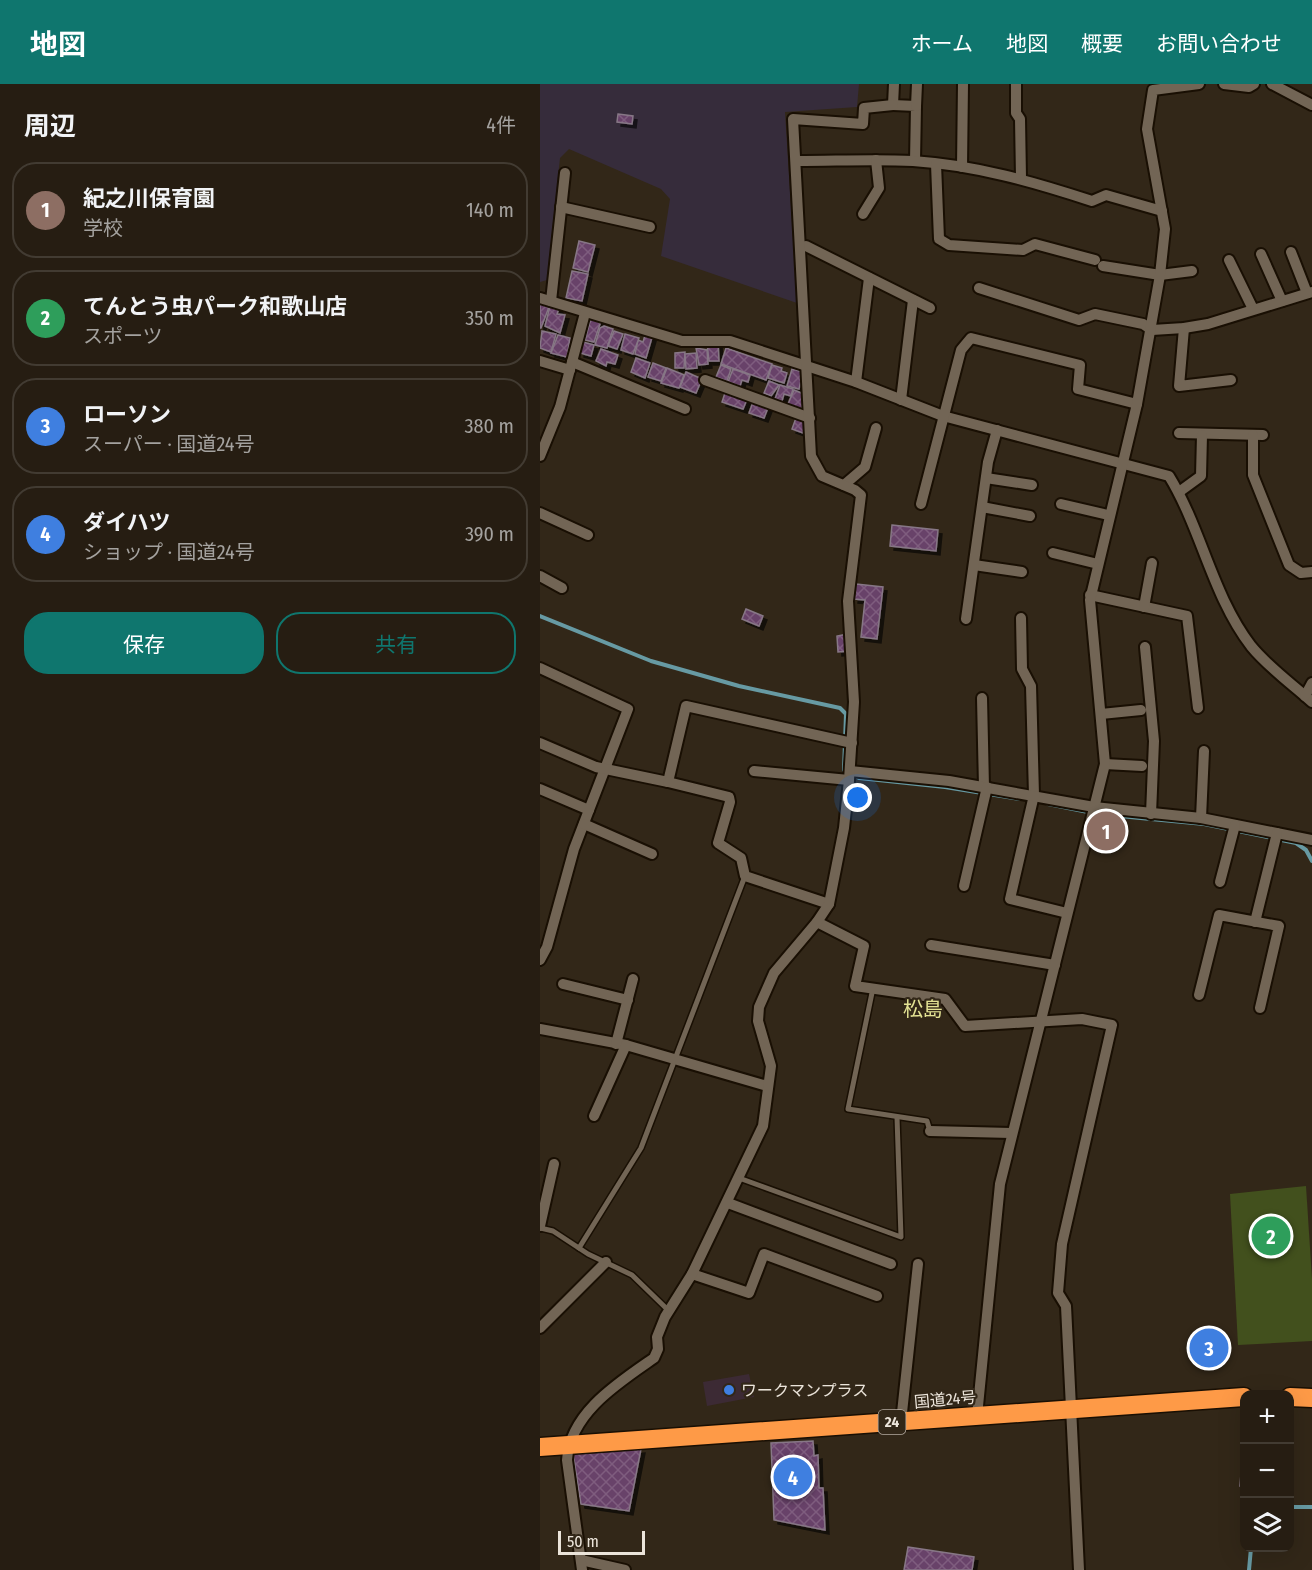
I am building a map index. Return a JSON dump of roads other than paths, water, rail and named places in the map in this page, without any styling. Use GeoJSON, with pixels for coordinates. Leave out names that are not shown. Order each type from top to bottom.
{"type":"FeatureCollection","features":[{"type":"Feature","properties":{"kind":"highway","name":"国道24号"},"geometry":{"type":"LineString","coordinates":[[540,1447],[1240,1397]]}},
{"type":"Feature","properties":{"kind":"highway"},"geometry":{"type":"LineString","coordinates":[[1294,1397],[1312,1398]]}},
{"type":"Feature","properties":{"kind":"street"},"geometry":{"type":"LineString","coordinates":[[893,105],[894,84]]}},
{"type":"Feature","properties":{"kind":"street"},"geometry":{"type":"LineString","coordinates":[[915,161],[917,84]]}},
{"type":"Feature","properties":{"kind":"street"},"geometry":{"type":"LineString","coordinates":[[962,167],[963,84]]}},
{"type":"Feature","properties":{"kind":"street"},"geometry":{"type":"LineString","coordinates":[[1016,84],[1016,112],[1020,118],[1021,178]]}},
{"type":"Feature","properties":{"kind":"street"},"geometry":{"type":"LineString","coordinates":[[977,1416],[1000,1184],[1105,764],[1090,595],[1137,404],[1160,276],[1165,229],[1147,129],[1153,90],[1199,84]]}},
{"type":"Feature","properties":{"kind":"street"},"geometry":{"type":"LineString","coordinates":[[1224,84],[1249,87],[1254,84]]}},
{"type":"Feature","properties":{"kind":"street"},"geometry":{"type":"LineString","coordinates":[[1272,84],[1312,105]]}},
{"type":"Feature","properties":{"kind":"street"},"geometry":{"type":"LineString","coordinates":[[625,1570],[581,1565],[567,1460],[568,1445],[585,1414],[654,1358],[658,1348],[657,1337],[669,1311],[692,1274],[728,1203],[763,1125],[771,1066],[758,1021],[759,1007],[774,973],[817,922],[829,904],[844,828],[849,775],[847,742],[854,678],[848,592],[861,495],[822,476],[814,464],[807,366],[798,161],[793,119],[863,124],[864,108],[893,105],[916,106]]}},
{"type":"Feature","properties":{"kind":"street"},"geometry":{"type":"LineString","coordinates":[[863,214],[879,188],[876,160]]}},
{"type":"Feature","properties":{"kind":"street"},"geometry":{"type":"LineString","coordinates":[[798,161],[915,161],[962,167],[1021,178],[1092,201],[1106,195],[1162,211]]}},
{"type":"Feature","properties":{"kind":"street"},"geometry":{"type":"LineString","coordinates":[[936,164],[939,239],[949,245],[1023,250],[1035,244],[1099,263],[1160,276],[1192,272]]}},
{"type":"Feature","properties":{"kind":"street"},"geometry":{"type":"LineString","coordinates":[[565,173],[545,300],[681,341],[730,340],[856,382],[943,416],[1168,476],[1179,492],[1222,597],[1251,645],[1308,699],[1312,683]]}},
{"type":"Feature","properties":{"kind":"street"},"geometry":{"type":"LineString","coordinates":[[561,207],[650,226]]}},
{"type":"Feature","properties":{"kind":"street"},"geometry":{"type":"LineString","coordinates":[[806,246],[930,308]]}},
{"type":"Feature","properties":{"kind":"street"},"geometry":{"type":"LineString","coordinates":[[979,288],[1079,320],[1095,314],[1143,324],[1152,330],[1184,328],[1208,324],[1310,292],[1291,252]]}},
{"type":"Feature","properties":{"kind":"street"},"geometry":{"type":"LineString","coordinates":[[1261,254],[1282,301]]}},
{"type":"Feature","properties":{"kind":"street"},"geometry":{"type":"LineString","coordinates":[[1229,260],[1253,309]]}},
{"type":"Feature","properties":{"kind":"street"},"geometry":{"type":"LineString","coordinates":[[856,382],[869,278]]}},
{"type":"Feature","properties":{"kind":"street"},"geometry":{"type":"LineString","coordinates":[[902,400],[913,300]]}},
{"type":"Feature","properties":{"kind":"street"},"geometry":{"type":"LineString","coordinates":[[540,456],[560,407],[585,313]]}},
{"type":"Feature","properties":{"kind":"street"},"geometry":{"type":"LineString","coordinates":[[1184,328],[1179,386],[1231,380]]}},
{"type":"Feature","properties":{"kind":"street"},"geometry":{"type":"LineString","coordinates":[[921,504],[961,350],[971,338],[1080,365],[1078,389],[1137,404]]}},
{"type":"Feature","properties":{"kind":"street"},"geometry":{"type":"LineString","coordinates":[[540,361],[571,366],[685,409]]}},
{"type":"Feature","properties":{"kind":"street"},"geometry":{"type":"LineString","coordinates":[[705,380],[810,418]]}},
{"type":"Feature","properties":{"kind":"street"},"geometry":{"type":"LineString","coordinates":[[844,485],[865,467],[876,428]]}},
{"type":"Feature","properties":{"kind":"street"},"geometry":{"type":"LineString","coordinates":[[966,619],[986,478],[997,430]]}},
{"type":"Feature","properties":{"kind":"street"},"geometry":{"type":"LineString","coordinates":[[1179,433],[1258,435],[1253,476],[1289,565],[1301,573],[1312,572]]}},
{"type":"Feature","properties":{"kind":"street"},"geometry":{"type":"LineString","coordinates":[[1179,492],[1201,476],[1202,435]]}},
{"type":"Feature","properties":{"kind":"street"},"geometry":{"type":"LineString","coordinates":[[986,478],[1032,485]]}},
{"type":"Feature","properties":{"kind":"street"},"geometry":{"type":"LineString","coordinates":[[1061,504],[1108,515]]}},
{"type":"Feature","properties":{"kind":"street"},"geometry":{"type":"LineString","coordinates":[[982,507],[1030,516]]}},
{"type":"Feature","properties":{"kind":"street"},"geometry":{"type":"LineString","coordinates":[[540,513],[588,535]]}},
{"type":"Feature","properties":{"kind":"street"},"geometry":{"type":"LineString","coordinates":[[1053,553],[1098,564]]}},
{"type":"Feature","properties":{"kind":"street"},"geometry":{"type":"LineString","coordinates":[[1144,607],[1152,563]]}},
{"type":"Feature","properties":{"kind":"street"},"geometry":{"type":"LineString","coordinates":[[974,565],[1022,572]]}},
{"type":"Feature","properties":{"kind":"street"},"geometry":{"type":"LineString","coordinates":[[540,576],[562,588]]}},
{"type":"Feature","properties":{"kind":"street"},"geometry":{"type":"LineString","coordinates":[[1090,595],[1187,616],[1198,708]]}},
{"type":"Feature","properties":{"kind":"street"},"geometry":{"type":"LineString","coordinates":[[1021,618],[1022,669],[1031,686],[1033,799],[1010,899],[1067,913]]}},
{"type":"Feature","properties":{"kind":"street"},"geometry":{"type":"LineString","coordinates":[[1145,647],[1154,741],[1150,814]]}},
{"type":"Feature","properties":{"kind":"street"},"geometry":{"type":"LineString","coordinates":[[540,668],[628,709],[584,824],[540,960]]}},
{"type":"Feature","properties":{"kind":"street"},"geometry":{"type":"LineString","coordinates":[[964,886],[986,790],[982,698]]}},
{"type":"Feature","properties":{"kind":"street"},"geometry":{"type":"LineString","coordinates":[[668,782],[686,706],[847,742]]}},
{"type":"Feature","properties":{"kind":"street"},"geometry":{"type":"LineString","coordinates":[[1101,714],[1141,710]]}},
{"type":"Feature","properties":{"kind":"street"},"geometry":{"type":"LineString","coordinates":[[540,743],[605,769],[729,797],[730,802],[718,843],[741,858],[745,876],[829,904]]}},
{"type":"Feature","properties":{"kind":"street"},"geometry":{"type":"LineString","coordinates":[[1201,818],[1204,751]]}},
{"type":"Feature","properties":{"kind":"street"},"geometry":{"type":"LineString","coordinates":[[1105,764],[1142,766]]}},
{"type":"Feature","properties":{"kind":"street"},"geometry":{"type":"LineString","coordinates":[[754,771],[849,775],[986,790],[1094,807],[1201,818],[1276,837],[1312,840]]}},
{"type":"Feature","properties":{"kind":"street"},"geometry":{"type":"LineString","coordinates":[[540,789],[589,810]]}},
{"type":"Feature","properties":{"kind":"street"},"geometry":{"type":"LineString","coordinates":[[584,824],[652,854]]}},
{"type":"Feature","properties":{"kind":"street"},"geometry":{"type":"LineString","coordinates":[[1220,882],[1234,828]]}},
{"type":"Feature","properties":{"kind":"street"},"geometry":{"type":"LineString","coordinates":[[1255,922],[1276,837]]}},
{"type":"Feature","properties":{"kind":"street"},"geometry":{"type":"LineString","coordinates":[[1199,995],[1219,915],[1279,926],[1260,1008]]}},
{"type":"Feature","properties":{"kind":"street"},"geometry":{"type":"LineString","coordinates":[[817,922],[864,946],[855,986],[945,999],[965,1026],[1082,1019],[1112,1025],[1062,1244],[1058,1293],[1066,1306],[1073,1409],[1071,1433],[1079,1570]]}},
{"type":"Feature","properties":{"kind":"street"},"geometry":{"type":"LineString","coordinates":[[931,945],[1055,965]]}},
{"type":"Feature","properties":{"kind":"street"},"geometry":{"type":"LineString","coordinates":[[594,1116],[621,1045],[633,979]]}},
{"type":"Feature","properties":{"kind":"street"},"geometry":{"type":"LineString","coordinates":[[563,984],[628,1000]]}},
{"type":"Feature","properties":{"kind":"street"},"geometry":{"type":"LineString","coordinates":[[540,1029],[677,1059],[767,1086]]}},
{"type":"Feature","properties":{"kind":"street"},"geometry":{"type":"LineString","coordinates":[[930,1131],[1011,1133]]}},
{"type":"Feature","properties":{"kind":"street"},"geometry":{"type":"LineString","coordinates":[[540,1227],[554,1164]]}},
{"type":"Feature","properties":{"kind":"street"},"geometry":{"type":"LineString","coordinates":[[728,1203],[891,1264]]}},
{"type":"Feature","properties":{"kind":"street"},"geometry":{"type":"LineString","coordinates":[[692,1274],[749,1293],[764,1254],[877,1296]]}},
{"type":"Feature","properties":{"kind":"street"},"geometry":{"type":"LineString","coordinates":[[540,1328],[606,1262]]}},
{"type":"Feature","properties":{"kind":"street"},"geometry":{"type":"LineString","coordinates":[[901,1422],[918,1264]]}},
{"type":"Feature","properties":{"kind":"lane"},"geometry":{"type":"LineString","coordinates":[[579,1248],[641,1148],[677,1059],[745,876]]}},
{"type":"Feature","properties":{"kind":"lane"},"geometry":{"type":"LineString","coordinates":[[873,988],[848,1109],[927,1120],[930,1131]]}},
{"type":"Feature","properties":{"kind":"lane"},"geometry":{"type":"LineString","coordinates":[[739,1178],[901,1237],[897,1117]]}},
{"type":"Feature","properties":{"kind":"lane"},"geometry":{"type":"LineString","coordinates":[[540,1227],[553,1231],[579,1248],[632,1275],[669,1311]]}},
{"type":"Feature","properties":{"kind":"waterway"},"geometry":{"type":"LineString","coordinates":[[540,616],[651,661],[739,686],[840,708],[846,714],[844,770],[859,778],[945,787],[1020,799]]}},
{"type":"Feature","properties":{"kind":"waterway"},"geometry":{"type":"LineString","coordinates":[[1048,804],[1088,812]]}},
{"type":"Feature","properties":{"kind":"waterway"},"geometry":{"type":"LineString","coordinates":[[1098,814],[1204,824],[1296,843],[1306,850],[1312,861]]}},
{"type":"Feature","properties":{"kind":"waterway"},"geometry":{"type":"LineString","coordinates":[[1294,1507],[1312,1507]]}},
{"type":"Feature","properties":{"kind":"waterway"},"geometry":{"type":"LineString","coordinates":[[1249,1570],[1251,1552]]}},
{"type":"Feature","properties":{"kind":"place","name":"紀之川保育園"},"geometry":{"type":"Point","coordinates":[1106,831]}},
{"type":"Feature","properties":{"kind":"place","name":"てんとう虫パーク和歌山店"},"geometry":{"type":"Point","coordinates":[1271,1236]}},
{"type":"Feature","properties":{"kind":"place","name":"ローソン"},"geometry":{"type":"Point","coordinates":[1209,1348]}},
{"type":"Feature","properties":{"kind":"place","name":"ワークマンプラス"},"geometry":{"type":"Point","coordinates":[729,1390]}},
{"type":"Feature","properties":{"kind":"place","name":"ダイハツ"},"geometry":{"type":"Point","coordinates":[793,1477]}},
{"type":"Feature","properties":{"kind":"district","name":"松島"},"geometry":{"type":"Point","coordinates":[923,1009]}}]}
